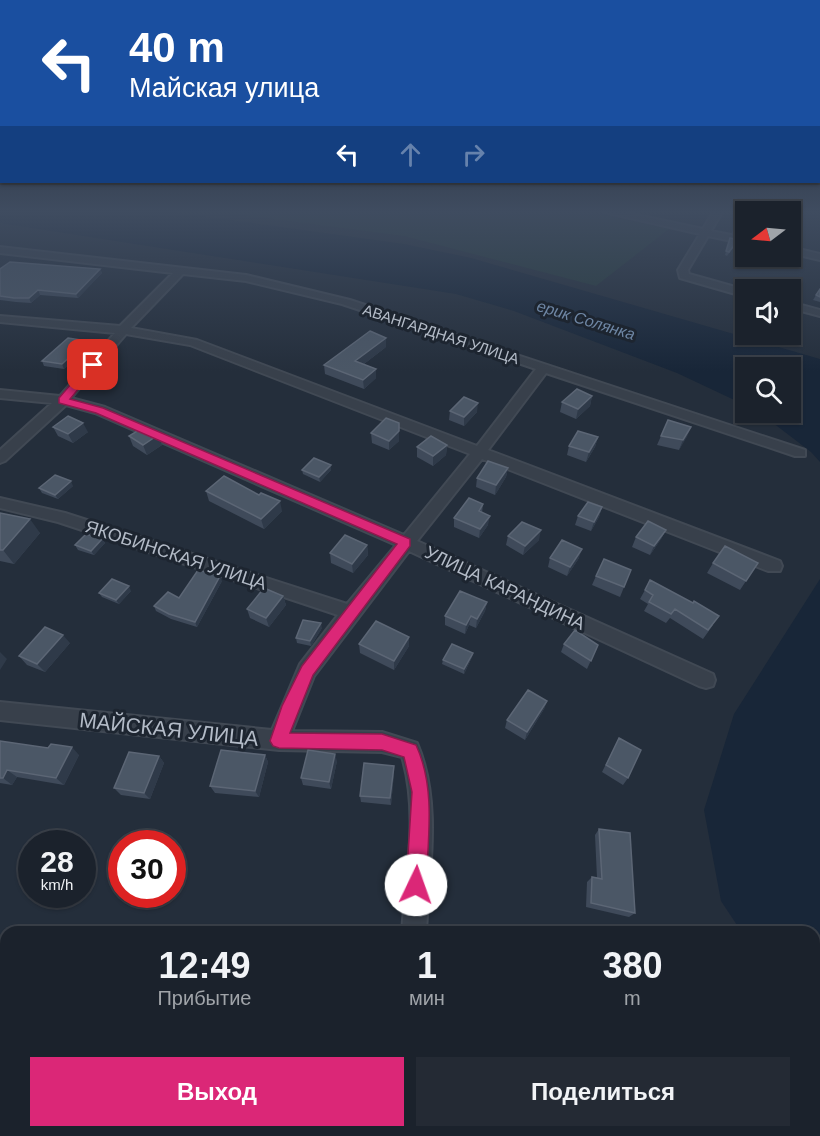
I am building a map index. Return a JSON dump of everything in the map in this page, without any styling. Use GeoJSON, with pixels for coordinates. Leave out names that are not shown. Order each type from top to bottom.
{"type":"FeatureCollection","features":[{"type":"Feature","properties":{"kind":"street","name":"АВАНГАРДНАЯ УЛИЦА"},"geometry":{"type":"LineString","coordinates":[[122,265],[246,279],[346,302],[800,453]]}},
{"type":"Feature","properties":{"kind":"street"},"geometry":{"type":"LineString","coordinates":[[686,265],[683,270],[684,276],[735,291]]}},
{"type":"Feature","properties":{"kind":"street"},"geometry":{"type":"LineString","coordinates":[[0,458],[63,400],[123,330],[179,272]]}},
{"type":"Feature","properties":{"kind":"street"},"geometry":{"type":"LineString","coordinates":[[801,308],[820,313]]}},
{"type":"Feature","properties":{"kind":"street"},"geometry":{"type":"LineString","coordinates":[[0,319],[123,330],[193,342],[774,566]]}},
{"type":"Feature","properties":{"kind":"street"},"geometry":{"type":"LineString","coordinates":[[279,741],[290,706],[307,670],[405,542],[479,453],[543,368]]}},
{"type":"Feature","properties":{"kind":"street","name":"УЛИЦА КАРАНДИНА"},"geometry":{"type":"LineString","coordinates":[[0,394],[63,400],[100,410],[405,542],[706,680]]}},
{"type":"Feature","properties":{"kind":"street","name":"ЯКОБИНСКАЯ УЛИЦА"},"geometry":{"type":"LineString","coordinates":[[0,502],[60,517],[350,612]]}},
{"type":"Feature","properties":{"kind":"street","name":"МАЙСКАЯ УЛИЦА"},"geometry":{"type":"LineString","coordinates":[[0,711],[279,741],[382,742],[410,750],[416,763],[421,792],[414,926]]}},
{"type":"Feature","properties":{"kind":"green space"},"geometry":{"type":"Polygon","coordinates":[[[515,265],[623,265],[596,286],[515,265]]]}},
{"type":"Feature","properties":{"kind":"water","name":"ерик Солянка"},"geometry":{"type":"Polygon","coordinates":[[[270,265],[495,265],[735,334],[735,345],[772,345],[820,359],[820,462],[811,452],[773,423],[801,423],[801,357],[735,357],[735,400],[677,373],[514,311],[456,294],[270,265]]]}},
{"type":"Feature","properties":{"kind":"water"},"geometry":{"type":"Polygon","coordinates":[[[820,579],[820,926],[738,926],[721,901],[704,810],[734,714],[820,579]]]}},
{"type":"Feature","properties":{"kind":"building"},"geometry":{"type":"Polygon","coordinates":[[[6,265],[49,265],[100,269],[76,294],[38,290],[29,298],[14,298],[0,296],[0,269],[6,265]]]}},
{"type":"Feature","properties":{"kind":"building"},"geometry":{"type":"Polygon","coordinates":[[[370,331],[386,338],[355,361],[376,369],[363,380],[324,365],[370,331]]]}},
{"type":"Feature","properties":{"kind":"building"},"geometry":{"type":"Polygon","coordinates":[[[68,338],[87,341],[62,364],[42,361],[68,338]]]}},
{"type":"Feature","properties":{"kind":"building"},"geometry":{"type":"Polygon","coordinates":[[[577,389],[592,396],[578,409],[562,402],[577,389]]]}},
{"type":"Feature","properties":{"kind":"building"},"geometry":{"type":"Polygon","coordinates":[[[464,397],[478,403],[464,417],[450,411],[464,397]]]}},
{"type":"Feature","properties":{"kind":"building"},"geometry":{"type":"Polygon","coordinates":[[[68,416],[83,423],[68,434],[53,427],[68,416]]]}},
{"type":"Feature","properties":{"kind":"building"},"geometry":{"type":"Polygon","coordinates":[[[386,418],[399,423],[399,431],[389,441],[371,433],[386,418]]]}},
{"type":"Feature","properties":{"kind":"building"},"geometry":{"type":"Polygon","coordinates":[[[668,420],[691,427],[683,440],[661,436],[668,420]]]}},
{"type":"Feature","properties":{"kind":"building"},"geometry":{"type":"Polygon","coordinates":[[[142,428],[158,435],[143,445],[129,436],[142,428]]]}},
{"type":"Feature","properties":{"kind":"building"},"geometry":{"type":"Polygon","coordinates":[[[578,431],[598,437],[589,452],[569,446],[578,431]]]}},
{"type":"Feature","properties":{"kind":"building"},"geometry":{"type":"Polygon","coordinates":[[[431,436],[447,445],[433,456],[417,447],[431,436]]]}},
{"type":"Feature","properties":{"kind":"building"},"geometry":{"type":"Polygon","coordinates":[[[314,458],[331,465],[319,477],[302,470],[314,458]]]}},
{"type":"Feature","properties":{"kind":"building"},"geometry":{"type":"Polygon","coordinates":[[[488,461],[508,468],[496,485],[477,478],[488,461]]]}},
{"type":"Feature","properties":{"kind":"building"},"geometry":{"type":"Polygon","coordinates":[[[55,475],[71,481],[55,495],[39,488],[55,475]]]}},
{"type":"Feature","properties":{"kind":"building"},"geometry":{"type":"Polygon","coordinates":[[[224,476],[259,495],[261,493],[280,501],[261,519],[206,491],[224,476]]]}},
{"type":"Feature","properties":{"kind":"building"},"geometry":{"type":"Polygon","coordinates":[[[469,498],[483,504],[479,511],[490,516],[480,529],[454,518],[469,498]]]}},
{"type":"Feature","properties":{"kind":"building"},"geometry":{"type":"Polygon","coordinates":[[[588,502],[602,507],[594,522],[578,516],[588,502]]]}},
{"type":"Feature","properties":{"kind":"building"},"geometry":{"type":"Polygon","coordinates":[[[0,513],[30,519],[3,550],[0,550],[0,513]]]}},
{"type":"Feature","properties":{"kind":"building"},"geometry":{"type":"Polygon","coordinates":[[[648,521],[666,530],[654,546],[636,537],[648,521]]]}},
{"type":"Feature","properties":{"kind":"building"},"geometry":{"type":"Polygon","coordinates":[[[522,522],[541,530],[525,546],[508,536],[522,522]]]}},
{"type":"Feature","properties":{"kind":"building"},"geometry":{"type":"Polygon","coordinates":[[[86,534],[102,539],[91,551],[75,545],[86,534]]]}},
{"type":"Feature","properties":{"kind":"building"},"geometry":{"type":"Polygon","coordinates":[[[345,535],[367,545],[352,564],[330,553],[345,535]]]}},
{"type":"Feature","properties":{"kind":"building"},"geometry":{"type":"Polygon","coordinates":[[[562,540],[582,549],[570,567],[550,558],[562,540]]]}},
{"type":"Feature","properties":{"kind":"building"},"geometry":{"type":"Polygon","coordinates":[[[725,546],[758,563],[746,581],[713,563],[725,546]]]}},
{"type":"Feature","properties":{"kind":"building"},"geometry":{"type":"Polygon","coordinates":[[[604,559],[631,570],[624,587],[596,576],[604,559]]]}},
{"type":"Feature","properties":{"kind":"building"},"geometry":{"type":"Polygon","coordinates":[[[198,570],[220,576],[195,622],[169,614],[154,606],[168,592],[179,598],[198,570]]]}},
{"type":"Feature","properties":{"kind":"building"},"geometry":{"type":"Polygon","coordinates":[[[112,579],[129,586],[116,600],[99,593],[112,579]]]}},
{"type":"Feature","properties":{"kind":"building"},"geometry":{"type":"Polygon","coordinates":[[[650,580],[719,616],[708,630],[675,609],[671,614],[649,602],[653,595],[645,590],[650,580]]]}},
{"type":"Feature","properties":{"kind":"building"},"geometry":{"type":"Polygon","coordinates":[[[264,588],[283,596],[266,618],[247,609],[264,588]]]}},
{"type":"Feature","properties":{"kind":"building"},"geometry":{"type":"Polygon","coordinates":[[[460,591],[487,602],[477,619],[471,616],[466,625],[445,616],[460,591]]]}},
{"type":"Feature","properties":{"kind":"building"},"geometry":{"type":"Polygon","coordinates":[[[303,620],[321,623],[310,641],[296,638],[303,620]]]}},
{"type":"Feature","properties":{"kind":"building"},"geometry":{"type":"Polygon","coordinates":[[[376,621],[409,637],[394,661],[359,644],[376,621]]]}},
{"type":"Feature","properties":{"kind":"building"},"geometry":{"type":"Polygon","coordinates":[[[45,627],[63,635],[37,664],[19,656],[45,627]]]}},
{"type":"Feature","properties":{"kind":"building"},"geometry":{"type":"Polygon","coordinates":[[[575,630],[598,645],[591,661],[564,644],[575,630]]]}},
{"type":"Feature","properties":{"kind":"building"},"geometry":{"type":"Polygon","coordinates":[[[452,644],[473,653],[464,669],[443,660],[452,644]]]}},
{"type":"Feature","properties":{"kind":"building"},"geometry":{"type":"Polygon","coordinates":[[[528,690],[547,701],[527,732],[507,720],[528,690]]]}},
{"type":"Feature","properties":{"kind":"building"},"geometry":{"type":"Polygon","coordinates":[[[619,738],[641,750],[628,778],[606,765],[619,738]]]}},
{"type":"Feature","properties":{"kind":"building"},"geometry":{"type":"Polygon","coordinates":[[[0,741],[48,748],[51,744],[72,747],[56,778],[7,770],[3,778],[0,778],[0,741]]]}},
{"type":"Feature","properties":{"kind":"building"},"geometry":{"type":"Polygon","coordinates":[[[221,750],[265,755],[255,791],[210,786],[221,750]]]}},
{"type":"Feature","properties":{"kind":"building"},"geometry":{"type":"Polygon","coordinates":[[[308,750],[335,754],[329,782],[301,778],[308,750]]]}},
{"type":"Feature","properties":{"kind":"building"},"geometry":{"type":"Polygon","coordinates":[[[129,752],[159,756],[144,793],[114,788],[129,752]]]}},
{"type":"Feature","properties":{"kind":"building"},"geometry":{"type":"Polygon","coordinates":[[[364,763],[394,766],[390,798],[360,796],[364,763]]]}},
{"type":"Feature","properties":{"kind":"building"},"geometry":{"type":"Polygon","coordinates":[[[599,829],[630,833],[635,913],[591,903],[592,877],[602,879],[599,829]]]}},
{"type":"Feature","properties":{"kind":"route"},"geometry":{"type":"LineString","coordinates":[[93,365],[63,400],[100,410],[405,542],[307,670],[290,706],[279,741],[382,742],[410,750],[416,763],[421,792],[416,885]]}}]}
